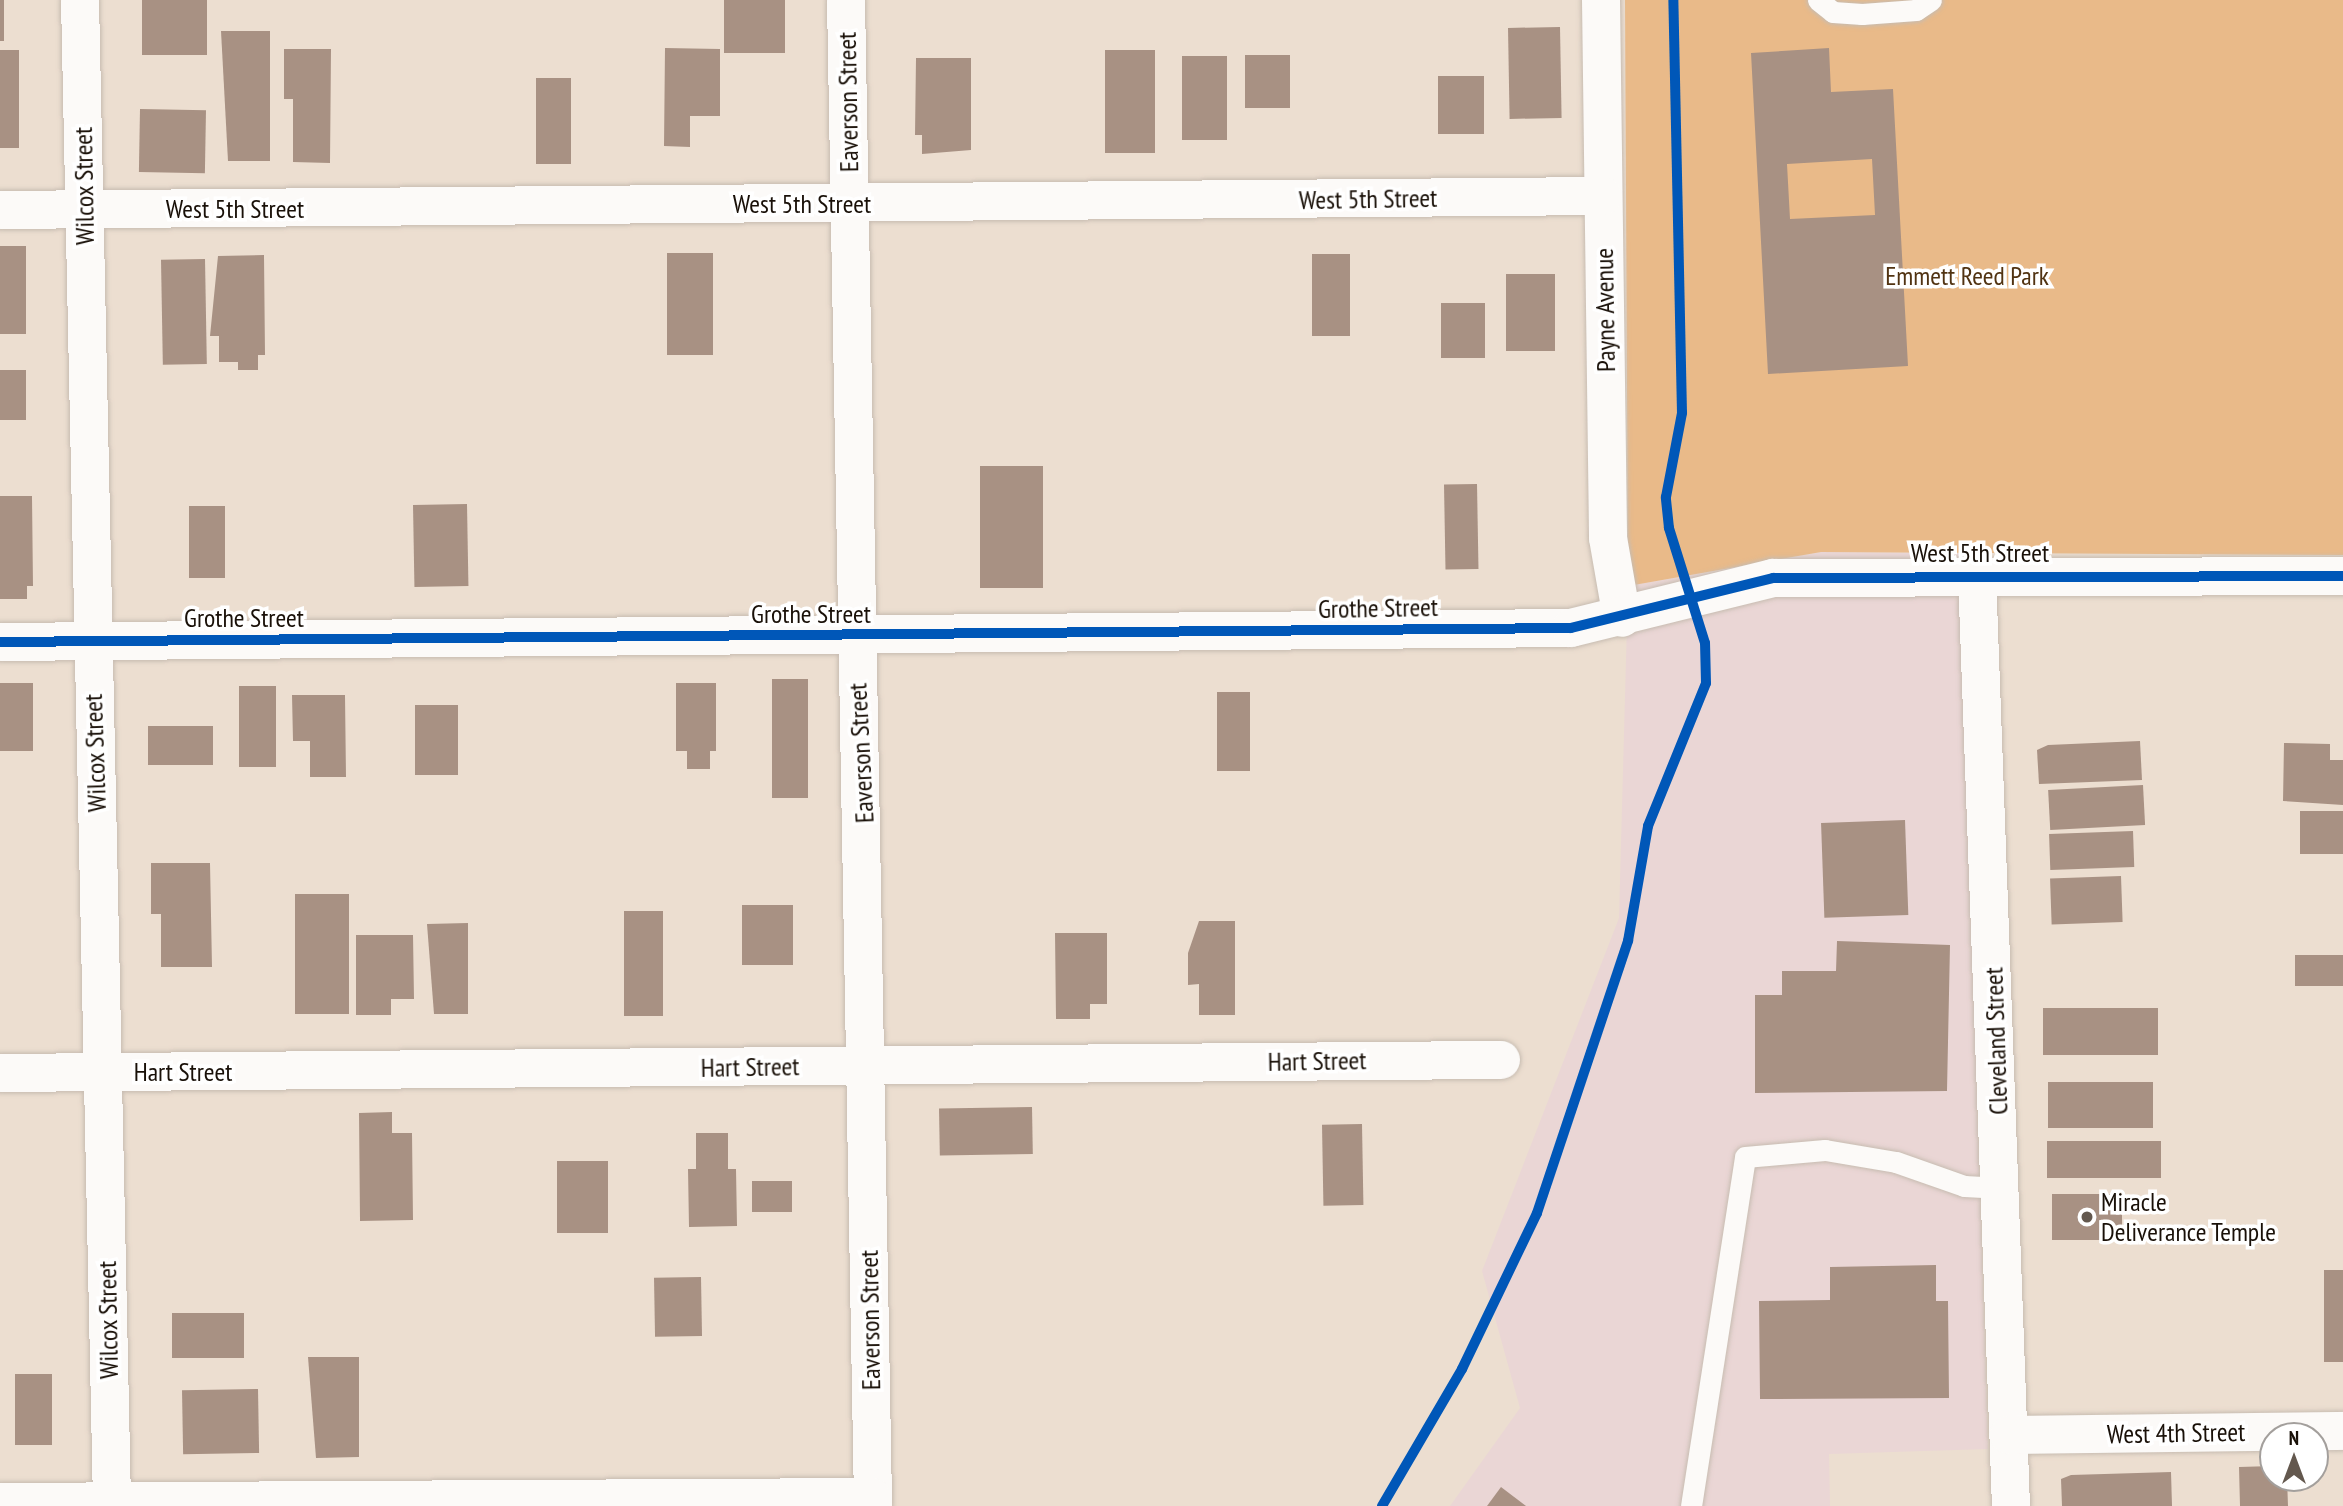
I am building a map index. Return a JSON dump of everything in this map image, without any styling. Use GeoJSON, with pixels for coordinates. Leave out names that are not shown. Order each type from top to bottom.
{"type":"FeatureCollection","features":[{"type":"Feature","properties":{"kind":"street","name":"Wilcox Street"},"geometry":{"type":"LineString","coordinates":[[80,0],[92,641],[105,1073],[111,1504]]}},
{"type":"Feature","properties":{"kind":"street","name":"Eaverson Street"},"geometry":{"type":"LineString","coordinates":[[846,0],[856,636],[867,1066],[872,1501]]}},
{"type":"Feature","properties":{"kind":"street","name":"Payne Avenue"},"geometry":{"type":"LineString","coordinates":[[1601,0],[1608,538],[1622,618]]}},
{"type":"Feature","properties":{"kind":"street","name":"West 5th Street"},"geometry":{"type":"LineString","coordinates":[[0,210],[1603,196]]}},
{"type":"Feature","properties":{"kind":"street","name":"West 5th Street"},"geometry":{"type":"LineString","coordinates":[[1622,618],[1773,578],[1977,575],[2343,576]]}},
{"type":"Feature","properties":{"kind":"street","name":"Cleveland Street"},"geometry":{"type":"LineString","coordinates":[[1977,575],[2002,1188],[2011,1506]]}},
{"type":"Feature","properties":{"kind":"street","name":"Grothe Street"},"geometry":{"type":"LineString","coordinates":[[0,642],[1571,628],[1622,618]]}},
{"type":"Feature","properties":{"kind":"street","name":"Hart Street"},"geometry":{"type":"LineString","coordinates":[[0,1073],[1501,1060]]}},
{"type":"Feature","properties":{"kind":"street","name":"West 4th Street"},"geometry":{"type":"LineString","coordinates":[[2008,1435],[2343,1431]]}},
{"type":"Feature","properties":{"kind":"street"},"geometry":{"type":"LineString","coordinates":[[0,1502],[111,1504],[872,1501]]}},
{"type":"Feature","properties":{"kind":"lane"},"geometry":{"type":"LineString","coordinates":[[1818,0],[1833,12],[1862,15],[1916,10],[1931,0]]}},
{"type":"Feature","properties":{"kind":"lane"},"geometry":{"type":"LineString","coordinates":[[1691,1506],[1745,1157],[1825,1150],[1896,1162],[1964,1186],[2002,1188]]}},
{"type":"Feature","properties":{"kind":"shaded area"},"geometry":{"type":"Polygon","coordinates":[[[1821,552],[1960,553],[1988,1449],[1829,1454],[1830,1506],[1450,1506],[1520,1408],[1482,1271],[1619,918],[1628,586],[1821,552]]]}},
{"type":"Feature","properties":{"kind":"green space","name":"Emmett Reed Park"},"geometry":{"type":"Polygon","coordinates":[[[1625,0],[2343,0],[2343,555],[1821,552],[1628,586],[1625,0]]]}},
{"type":"Feature","properties":{"kind":"building"},"geometry":{"type":"Polygon","coordinates":[[[0,0],[4,0],[4,41],[0,41],[0,0]]]}},
{"type":"Feature","properties":{"kind":"building"},"geometry":{"type":"Polygon","coordinates":[[[142,0],[207,0],[207,55],[142,55],[142,0]]]}},
{"type":"Feature","properties":{"kind":"building"},"geometry":{"type":"Polygon","coordinates":[[[724,0],[785,0],[785,53],[724,53],[724,0]]]}},
{"type":"Feature","properties":{"kind":"building"},"geometry":{"type":"Polygon","coordinates":[[[1560,27],[1562,118],[1510,119],[1508,28],[1560,27]]]}},
{"type":"Feature","properties":{"kind":"building"},"geometry":{"type":"Polygon","coordinates":[[[221,31],[270,31],[270,161],[228,161],[221,31]]]}},
{"type":"Feature","properties":{"kind":"building"},"geometry":{"type":"Polygon","coordinates":[[[665,48],[720,49],[720,116],[690,116],[690,147],[664,146],[665,48]]]}},
{"type":"Feature","properties":{"kind":"building"},"geometry":{"type":"Polygon","coordinates":[[[1829,48],[1831,92],[1893,89],[1908,366],[1768,374],[1751,53],[1829,48]],[[1872,159],[1787,164],[1790,219],[1875,215],[1872,159]]]}},
{"type":"Feature","properties":{"kind":"building"},"geometry":{"type":"Polygon","coordinates":[[[284,49],[331,49],[330,163],[293,162],[293,99],[284,99],[284,49]]]}},
{"type":"Feature","properties":{"kind":"building"},"geometry":{"type":"Polygon","coordinates":[[[0,50],[19,50],[19,148],[0,148],[0,50]]]}},
{"type":"Feature","properties":{"kind":"building"},"geometry":{"type":"Polygon","coordinates":[[[1105,50],[1155,50],[1155,153],[1105,153],[1105,50]]]}},
{"type":"Feature","properties":{"kind":"building"},"geometry":{"type":"Polygon","coordinates":[[[1245,55],[1290,55],[1290,108],[1245,108],[1245,55]]]}},
{"type":"Feature","properties":{"kind":"building"},"geometry":{"type":"Polygon","coordinates":[[[1182,56],[1227,56],[1227,140],[1182,140],[1182,56]]]}},
{"type":"Feature","properties":{"kind":"building"},"geometry":{"type":"Polygon","coordinates":[[[916,58],[971,58],[971,150],[922,154],[922,135],[915,135],[916,58]]]}},
{"type":"Feature","properties":{"kind":"building"},"geometry":{"type":"Polygon","coordinates":[[[1438,76],[1484,76],[1484,134],[1438,134],[1438,76]]]}},
{"type":"Feature","properties":{"kind":"building"},"geometry":{"type":"Polygon","coordinates":[[[536,78],[571,78],[571,164],[536,164],[536,78]]]}},
{"type":"Feature","properties":{"kind":"building"},"geometry":{"type":"Polygon","coordinates":[[[140,109],[206,110],[205,173],[139,172],[140,109]]]}},
{"type":"Feature","properties":{"kind":"building"},"geometry":{"type":"Polygon","coordinates":[[[0,246],[26,246],[26,334],[0,334],[0,246]]]}},
{"type":"Feature","properties":{"kind":"building"},"geometry":{"type":"Polygon","coordinates":[[[667,253],[713,253],[713,355],[667,355],[667,253]]]}},
{"type":"Feature","properties":{"kind":"building"},"geometry":{"type":"Polygon","coordinates":[[[1312,254],[1350,254],[1350,336],[1312,336],[1312,254]]]}},
{"type":"Feature","properties":{"kind":"building"},"geometry":{"type":"Polygon","coordinates":[[[264,255],[265,355],[258,355],[258,370],[238,370],[238,362],[219,362],[219,336],[210,336],[218,256],[264,255]]]}},
{"type":"Feature","properties":{"kind":"building"},"geometry":{"type":"Polygon","coordinates":[[[205,259],[207,364],[163,365],[161,260],[205,259]]]}},
{"type":"Feature","properties":{"kind":"building"},"geometry":{"type":"Polygon","coordinates":[[[1506,274],[1555,274],[1555,351],[1506,351],[1506,274]]]}},
{"type":"Feature","properties":{"kind":"building"},"geometry":{"type":"Polygon","coordinates":[[[1441,303],[1485,303],[1485,358],[1441,358],[1441,303]]]}},
{"type":"Feature","properties":{"kind":"building"},"geometry":{"type":"Polygon","coordinates":[[[0,370],[26,370],[26,420],[0,420],[0,370]]]}},
{"type":"Feature","properties":{"kind":"building"},"geometry":{"type":"Polygon","coordinates":[[[980,466],[1043,466],[1043,588],[980,588],[980,466]]]}},
{"type":"Feature","properties":{"kind":"building"},"geometry":{"type":"Polygon","coordinates":[[[1477,484],[1478,569],[1445,570],[1444,485],[1477,484]]]}},
{"type":"Feature","properties":{"kind":"building"},"geometry":{"type":"Polygon","coordinates":[[[0,496],[32,496],[33,586],[27,586],[27,599],[0,599],[0,496]]]}},
{"type":"Feature","properties":{"kind":"building"},"geometry":{"type":"Polygon","coordinates":[[[467,504],[468,586],[414,587],[413,505],[467,504]]]}},
{"type":"Feature","properties":{"kind":"building"},"geometry":{"type":"Polygon","coordinates":[[[189,506],[225,506],[225,578],[189,578],[189,506]]]}},
{"type":"Feature","properties":{"kind":"building"},"geometry":{"type":"Polygon","coordinates":[[[772,679],[808,679],[808,798],[772,798],[772,679]]]}},
{"type":"Feature","properties":{"kind":"building"},"geometry":{"type":"Polygon","coordinates":[[[0,683],[33,683],[33,751],[0,751],[0,683]]]}},
{"type":"Feature","properties":{"kind":"building"},"geometry":{"type":"Polygon","coordinates":[[[676,683],[716,683],[716,751],[710,751],[710,769],[687,769],[687,751],[676,751],[676,683]]]}},
{"type":"Feature","properties":{"kind":"building"},"geometry":{"type":"Polygon","coordinates":[[[239,686],[276,686],[276,767],[239,767],[239,686]]]}},
{"type":"Feature","properties":{"kind":"building"},"geometry":{"type":"Polygon","coordinates":[[[1217,692],[1250,692],[1250,771],[1217,771],[1217,692]]]}},
{"type":"Feature","properties":{"kind":"building"},"geometry":{"type":"Polygon","coordinates":[[[292,695],[345,695],[346,777],[310,777],[310,741],[293,741],[292,695]]]}},
{"type":"Feature","properties":{"kind":"building"},"geometry":{"type":"Polygon","coordinates":[[[415,705],[458,705],[458,775],[415,775],[415,705]]]}},
{"type":"Feature","properties":{"kind":"building"},"geometry":{"type":"Polygon","coordinates":[[[148,726],[213,726],[213,765],[148,765],[148,726]]]}},
{"type":"Feature","properties":{"kind":"building"},"geometry":{"type":"Polygon","coordinates":[[[2140,741],[2142,780],[2039,784],[2037,750],[2048,745],[2140,741]]]}},
{"type":"Feature","properties":{"kind":"building"},"geometry":{"type":"Polygon","coordinates":[[[2284,743],[2330,744],[2330,760],[2343,760],[2343,805],[2283,801],[2284,743]]]}},
{"type":"Feature","properties":{"kind":"building"},"geometry":{"type":"Polygon","coordinates":[[[2143,785],[2145,825],[2050,830],[2048,790],[2143,785]]]}},
{"type":"Feature","properties":{"kind":"building"},"geometry":{"type":"Polygon","coordinates":[[[2300,811],[2343,811],[2343,854],[2300,854],[2300,811]]]}},
{"type":"Feature","properties":{"kind":"building"},"geometry":{"type":"Polygon","coordinates":[[[1905,820],[1908,915],[1824,918],[1821,823],[1905,820]]]}},
{"type":"Feature","properties":{"kind":"building"},"geometry":{"type":"Polygon","coordinates":[[[2133,831],[2134,867],[2050,870],[2049,834],[2133,831]]]}},
{"type":"Feature","properties":{"kind":"building"},"geometry":{"type":"Polygon","coordinates":[[[151,863],[210,863],[212,967],[161,967],[161,914],[151,914],[151,863]]]}},
{"type":"Feature","properties":{"kind":"building"},"geometry":{"type":"Polygon","coordinates":[[[2121,876],[2123,922],[2052,924],[2050,878],[2121,876]]]}},
{"type":"Feature","properties":{"kind":"building"},"geometry":{"type":"Polygon","coordinates":[[[295,894],[349,894],[349,1014],[295,1014],[295,894]]]}},
{"type":"Feature","properties":{"kind":"building"},"geometry":{"type":"Polygon","coordinates":[[[742,905],[793,905],[793,965],[742,965],[742,905]]]}},
{"type":"Feature","properties":{"kind":"building"},"geometry":{"type":"Polygon","coordinates":[[[624,911],[663,911],[663,1016],[624,1016],[624,911]]]}},
{"type":"Feature","properties":{"kind":"building"},"geometry":{"type":"Polygon","coordinates":[[[1199,921],[1235,921],[1235,1015],[1199,1015],[1199,984],[1188,985],[1188,953],[1199,921]]]}},
{"type":"Feature","properties":{"kind":"building"},"geometry":{"type":"Polygon","coordinates":[[[468,923],[468,1014],[434,1014],[427,924],[468,923]]]}},
{"type":"Feature","properties":{"kind":"building"},"geometry":{"type":"Polygon","coordinates":[[[1055,933],[1107,933],[1107,1004],[1090,1004],[1090,1019],[1056,1019],[1055,933]]]}},
{"type":"Feature","properties":{"kind":"building"},"geometry":{"type":"Polygon","coordinates":[[[356,935],[413,935],[414,999],[391,999],[391,1015],[356,1015],[356,935]]]}},
{"type":"Feature","properties":{"kind":"building"},"geometry":{"type":"Polygon","coordinates":[[[1837,941],[1950,945],[1947,1091],[1755,1093],[1755,995],[1782,995],[1782,971],[1836,971],[1837,941]]]}},
{"type":"Feature","properties":{"kind":"building"},"geometry":{"type":"Polygon","coordinates":[[[2295,955],[2343,955],[2343,986],[2295,986],[2295,955]]]}},
{"type":"Feature","properties":{"kind":"building"},"geometry":{"type":"Polygon","coordinates":[[[2043,1008],[2158,1008],[2158,1055],[2043,1055],[2043,1008]]]}},
{"type":"Feature","properties":{"kind":"building"},"geometry":{"type":"Polygon","coordinates":[[[2048,1082],[2153,1082],[2153,1128],[2048,1128],[2048,1082]]]}},
{"type":"Feature","properties":{"kind":"building"},"geometry":{"type":"Polygon","coordinates":[[[1032,1107],[1033,1154],[940,1156],[939,1109],[1032,1107]]]}},
{"type":"Feature","properties":{"kind":"building"},"geometry":{"type":"Polygon","coordinates":[[[392,1112],[392,1133],[412,1133],[413,1220],[360,1221],[359,1113],[392,1112]]]}},
{"type":"Feature","properties":{"kind":"building"},"geometry":{"type":"Polygon","coordinates":[[[1362,1124],[1363,1205],[1323,1206],[1322,1125],[1362,1124]]]}},
{"type":"Feature","properties":{"kind":"building"},"geometry":{"type":"Polygon","coordinates":[[[696,1133],[728,1133],[728,1169],[736,1169],[737,1226],[689,1227],[688,1169],[696,1169],[696,1133]]]}},
{"type":"Feature","properties":{"kind":"building"},"geometry":{"type":"Polygon","coordinates":[[[2047,1141],[2161,1141],[2161,1178],[2047,1178],[2047,1141]]]}},
{"type":"Feature","properties":{"kind":"building"},"geometry":{"type":"Polygon","coordinates":[[[557,1161],[608,1161],[608,1233],[557,1233],[557,1161]]]}},
{"type":"Feature","properties":{"kind":"building"},"geometry":{"type":"Polygon","coordinates":[[[752,1181],[792,1181],[792,1212],[752,1212],[752,1181]]]}},
{"type":"Feature","properties":{"kind":"building","name":"Miracle Deliverance Temple"},"geometry":{"type":"Polygon","coordinates":[[[2052,1194],[2122,1194],[2122,1240],[2052,1240],[2052,1194]]]}},
{"type":"Feature","properties":{"kind":"building"},"geometry":{"type":"Polygon","coordinates":[[[1936,1265],[1936,1301],[1948,1301],[1949,1398],[1760,1399],[1759,1301],[1830,1300],[1830,1267],[1936,1265]]]}},
{"type":"Feature","properties":{"kind":"building"},"geometry":{"type":"Polygon","coordinates":[[[2324,1270],[2343,1270],[2343,1362],[2324,1362],[2324,1270]]]}},
{"type":"Feature","properties":{"kind":"building"},"geometry":{"type":"Polygon","coordinates":[[[701,1277],[702,1336],[655,1337],[654,1278],[701,1277]]]}},
{"type":"Feature","properties":{"kind":"building"},"geometry":{"type":"Polygon","coordinates":[[[172,1313],[244,1313],[244,1358],[172,1358],[172,1313]]]}},
{"type":"Feature","properties":{"kind":"building"},"geometry":{"type":"Polygon","coordinates":[[[308,1357],[359,1357],[359,1457],[316,1458],[308,1357]]]}},
{"type":"Feature","properties":{"kind":"building"},"geometry":{"type":"Polygon","coordinates":[[[15,1374],[52,1374],[52,1445],[15,1445],[15,1374]]]}},
{"type":"Feature","properties":{"kind":"building"},"geometry":{"type":"Polygon","coordinates":[[[258,1389],[259,1453],[183,1454],[182,1390],[258,1389]]]}},
{"type":"Feature","properties":{"kind":"building"},"geometry":{"type":"Polygon","coordinates":[[[2259,1466],[2259,1492],[2288,1492],[2288,1506],[2240,1506],[2239,1467],[2259,1466]]]}},
{"type":"Feature","properties":{"kind":"building"},"geometry":{"type":"Polygon","coordinates":[[[2171,1472],[2172,1506],[2062,1506],[2061,1479],[2071,1475],[2171,1472]]]}},
{"type":"Feature","properties":{"kind":"building"},"geometry":{"type":"Polygon","coordinates":[[[1501,1487],[1526,1506],[1487,1506],[1501,1487]]]}},
{"type":"Feature","properties":{"kind":"cycle path"},"geometry":{"type":"LineString","coordinates":[[1382,1506],[1462,1369],[1537,1213],[1628,941],[1648,826],[1706,683],[1705,643],[1669,528],[1666,497],[1682,413],[1673,0]]}},
{"type":"Feature","properties":{"kind":"cycle path"},"geometry":{"type":"LineString","coordinates":[[0,642],[1571,628],[1773,578],[2343,576]]}},
{"type":"Feature","properties":{"kind":"place","name":"Miracle Deliverance Temple"},"geometry":{"type":"Point","coordinates":[2087,1217]}}]}
